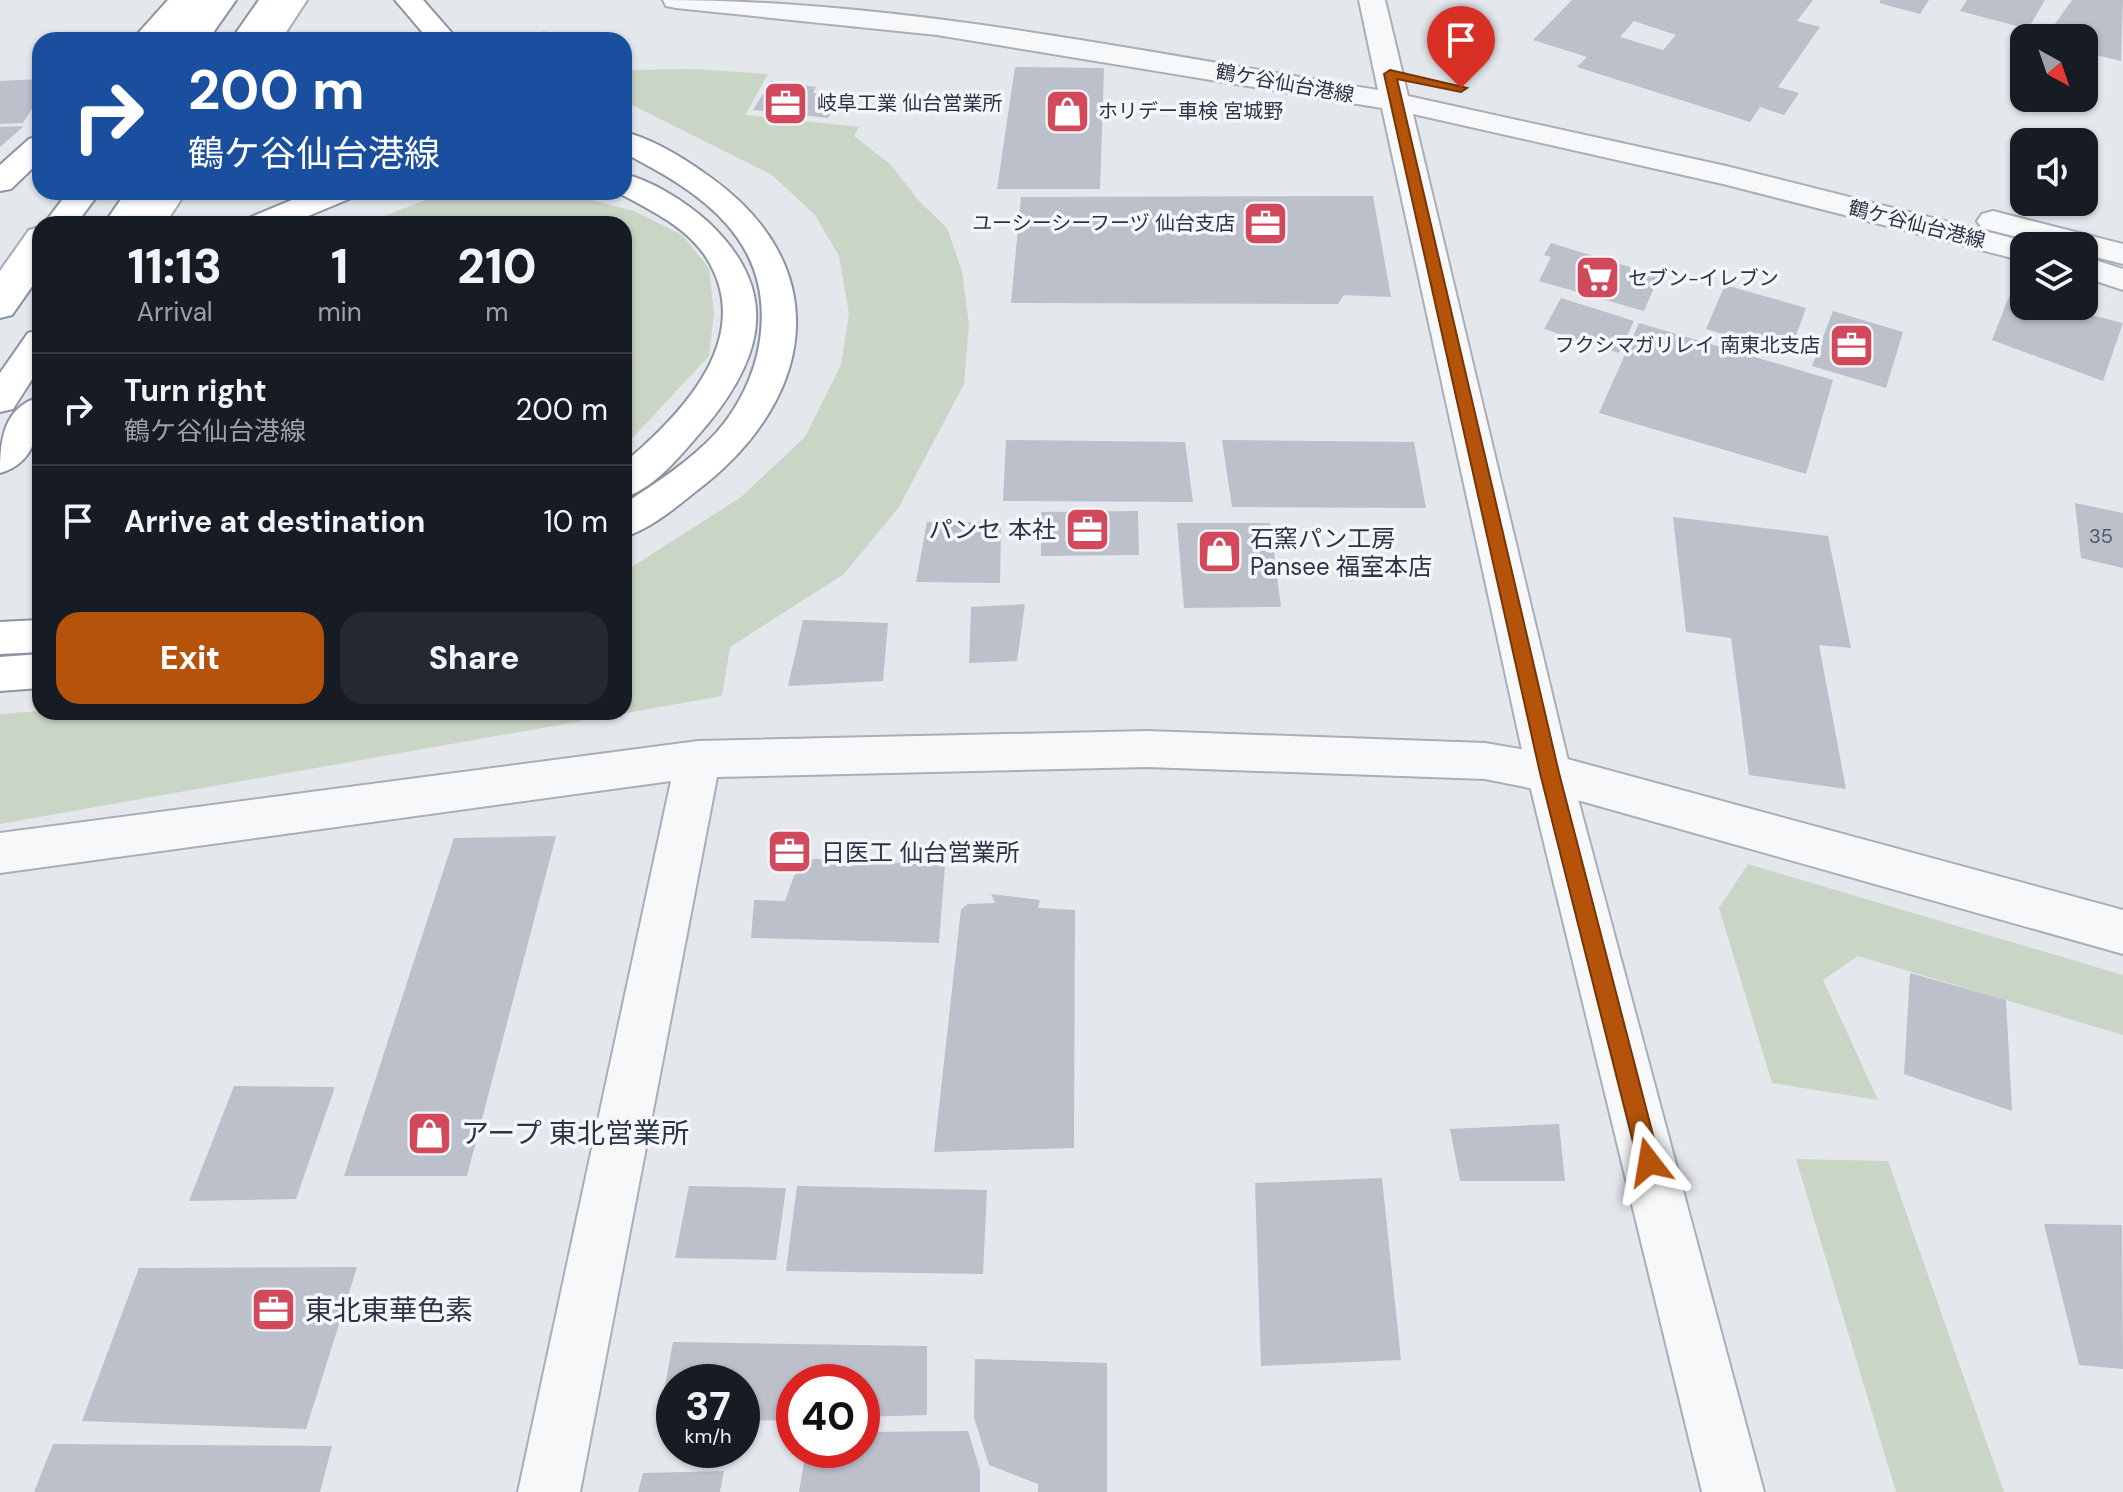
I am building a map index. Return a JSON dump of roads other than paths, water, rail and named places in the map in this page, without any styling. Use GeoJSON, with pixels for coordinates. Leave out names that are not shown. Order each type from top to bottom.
{"type":"FeatureCollection","features":[{"type":"Feature","properties":{"kind":"main road"},"geometry":{"type":"LineString","coordinates":[[153,32],[183,0]]}},
{"type":"Feature","properties":{"kind":"main road"},"geometry":{"type":"LineString","coordinates":[[179,32],[202,0]]}},
{"type":"Feature","properties":{"kind":"main road"},"geometry":{"type":"LineString","coordinates":[[200,32],[223,0]]}},
{"type":"Feature","properties":{"kind":"main road"},"geometry":{"type":"LineString","coordinates":[[251,32],[273,0]]}},
{"type":"Feature","properties":{"kind":"main road"},"geometry":{"type":"LineString","coordinates":[[272,32],[294,0]]}},
{"type":"Feature","properties":{"kind":"main road"},"geometry":{"type":"LineString","coordinates":[[408,0],[437,32]]}},
{"type":"Feature","properties":{"kind":"main road"},"geometry":{"type":"LineString","coordinates":[[632,145],[685,173],[721,199],[752,229],[769,260],[780,294],[780,332],[771,368],[754,406],[723,447],[671,492],[632,518]]}},
{"type":"Feature","properties":{"kind":"main road"},"geometry":{"type":"LineString","coordinates":[[0,182],[32,152]]}},
{"type":"Feature","properties":{"kind":"main road"},"geometry":{"type":"LineString","coordinates":[[632,187],[683,213],[709,235],[730,264],[741,297],[741,333],[727,372],[702,412],[664,453],[632,478]]}},
{"type":"Feature","properties":{"kind":"main road"},"geometry":{"type":"LineString","coordinates":[[281,216],[319,200]]}},
{"type":"Feature","properties":{"kind":"main road"},"geometry":{"type":"LineString","coordinates":[[0,296],[32,249]]}},
{"type":"Feature","properties":{"kind":"main road"},"geometry":{"type":"LineString","coordinates":[[0,307],[32,263]]}},
{"type":"Feature","properties":{"kind":"main road"},"geometry":{"type":"LineString","coordinates":[[0,400],[32,353]]}},
{"type":"Feature","properties":{"kind":"main road"},"geometry":{"type":"LineString","coordinates":[[0,459],[32,409]]}},
{"type":"Feature","properties":{"kind":"main road"},"geometry":{"type":"LineString","coordinates":[[0,459],[32,419]]}},
{"type":"Feature","properties":{"kind":"main road"},"geometry":{"type":"LineString","coordinates":[[0,638],[32,636]]}},
{"type":"Feature","properties":{"kind":"main road"},"geometry":{"type":"LineString","coordinates":[[0,674],[32,672]]}},
{"type":"Feature","properties":{"kind":"street","name":"鶴ケ谷仙台港線"},"geometry":{"type":"LineString","coordinates":[[676,0],[937,27],[1394,88],[2010,247]]}},
{"type":"Feature","properties":{"kind":"street"},"geometry":{"type":"LineString","coordinates":[[1372,0],[1549,773],[1733,1492]]}},
{"type":"Feature","properties":{"kind":"street","name":"鶴ケ谷仙台港線"},"geometry":{"type":"LineString","coordinates":[[1348,66],[1394,88],[1461,88],[2110,269]]}},
{"type":"Feature","properties":{"kind":"street"},"geometry":{"type":"LineString","coordinates":[[0,853],[698,759],[1147,749],[1485,761],[1549,773],[2123,932]]}},
{"type":"Feature","properties":{"kind":"street"},"geometry":{"type":"LineString","coordinates":[[549,1492],[698,759]]}},
{"type":"Feature","properties":{"kind":"place","name":"岐阜工業 仙台営業所"},"geometry":{"type":"Point","coordinates":[786,103]}},
{"type":"Feature","properties":{"kind":"place","name":"ホリデー車検 宮城野"},"geometry":{"type":"Point","coordinates":[1067,111]}},
{"type":"Feature","properties":{"kind":"place","name":"ユーシーシーフーヅ 仙台支店"},"geometry":{"type":"Point","coordinates":[1266,223]}},
{"type":"Feature","properties":{"kind":"place","name":"セブン-イレブン"},"geometry":{"type":"Point","coordinates":[1597,278]}},
{"type":"Feature","properties":{"kind":"place","name":"フクシマガリレイ 南東北支店"},"geometry":{"type":"Point","coordinates":[1851,345]}},
{"type":"Feature","properties":{"kind":"place","name":"パンセ 本社"},"geometry":{"type":"Point","coordinates":[1087,529]}},
{"type":"Feature","properties":{"kind":"place","name":"石窯パン工房 Pansee 福室本店"},"geometry":{"type":"Point","coordinates":[1219,552]}},
{"type":"Feature","properties":{"kind":"place","name":"日医工 仙台営業所"},"geometry":{"type":"Point","coordinates":[790,852]}},
{"type":"Feature","properties":{"kind":"place","name":"アープ 東北営業所"},"geometry":{"type":"Point","coordinates":[430,1133]}},
{"type":"Feature","properties":{"kind":"place","name":"東北東華色素"},"geometry":{"type":"Point","coordinates":[274,1310]}}]}
